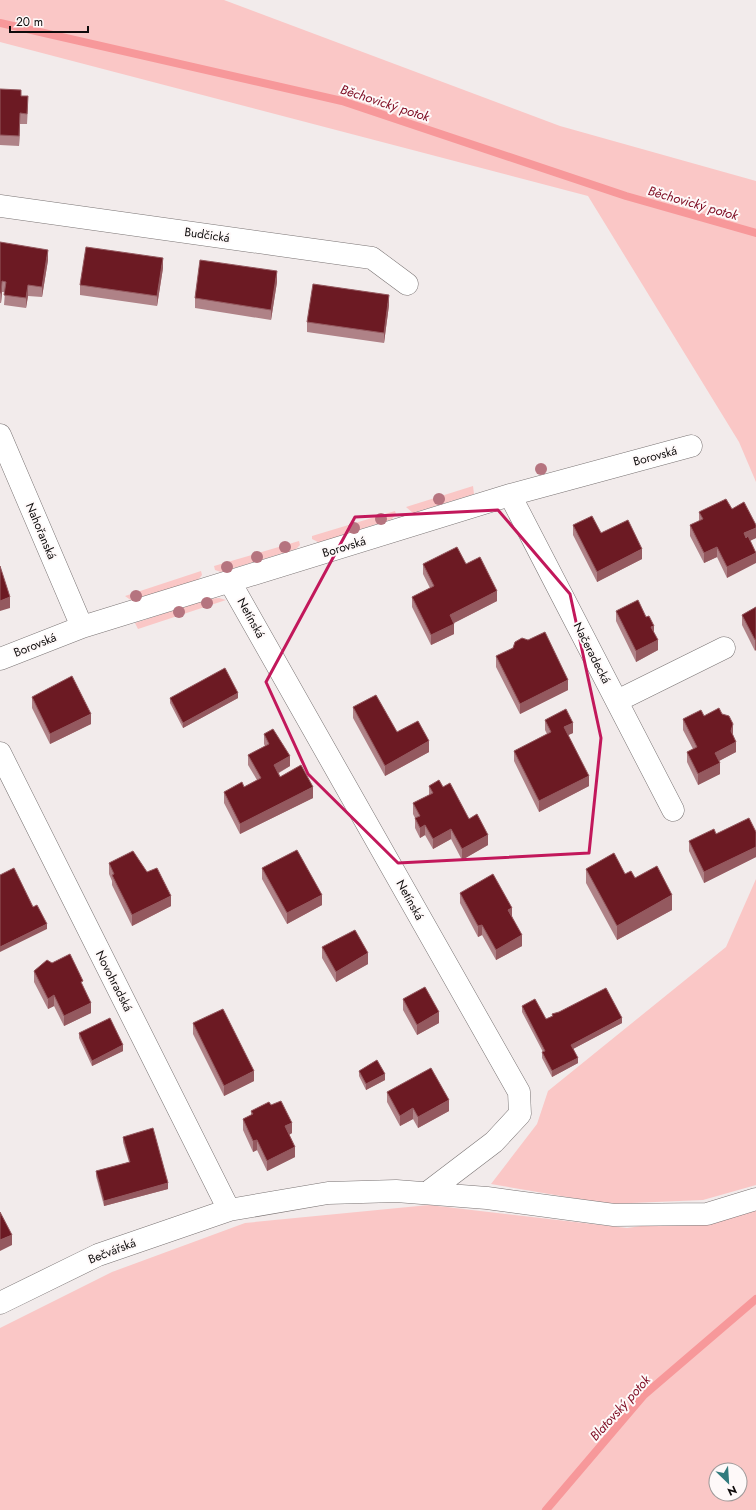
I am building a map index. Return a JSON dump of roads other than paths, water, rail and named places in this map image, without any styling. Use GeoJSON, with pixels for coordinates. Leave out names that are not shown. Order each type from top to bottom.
{"type":"FeatureCollection","features":[{"type":"Feature","properties":{"kind":"street","name":"Budčická"},"geometry":{"type":"LineString","coordinates":[[0,206],[372,258],[407,284]]}},
{"type":"Feature","properties":{"kind":"street","name":"Nahořanská"},"geometry":{"type":"LineString","coordinates":[[0,436],[82,627]]}},
{"type":"Feature","properties":{"kind":"street","name":"Borovská"},"geometry":{"type":"LineString","coordinates":[[0,659],[82,627],[510,495],[692,446]]}},
{"type":"Feature","properties":{"kind":"street","name":"Načeradecká"},"geometry":{"type":"LineString","coordinates":[[510,495],[673,810]]}},
{"type":"Feature","properties":{"kind":"street","name":"Netínská"},"geometry":{"type":"LineString","coordinates":[[230,582],[519,1092],[520,1114],[494,1142],[427,1194]]}},
{"type":"Feature","properties":{"kind":"street"},"geometry":{"type":"LineString","coordinates":[[617,701],[724,648]]}},
{"type":"Feature","properties":{"kind":"street","name":"Novohradská"},"geometry":{"type":"LineString","coordinates":[[0,753],[229,1210]]}},
{"type":"Feature","properties":{"kind":"street","name":"Bečvářská"},"geometry":{"type":"LineString","coordinates":[[0,1303],[98,1255],[229,1210],[328,1193],[396,1191],[487,1198],[614,1215],[707,1214],[756,1200]]}},
{"type":"Feature","properties":{"kind":"waterway","name":"Běchovický potok"},"geometry":{"type":"LineString","coordinates":[[0,23],[342,101],[626,196],[756,233]]}},
{"type":"Feature","properties":{"kind":"waterway","name":"Blatovský potok"},"geometry":{"type":"LineString","coordinates":[[546,1510],[644,1395],[756,1299]]}}]}
